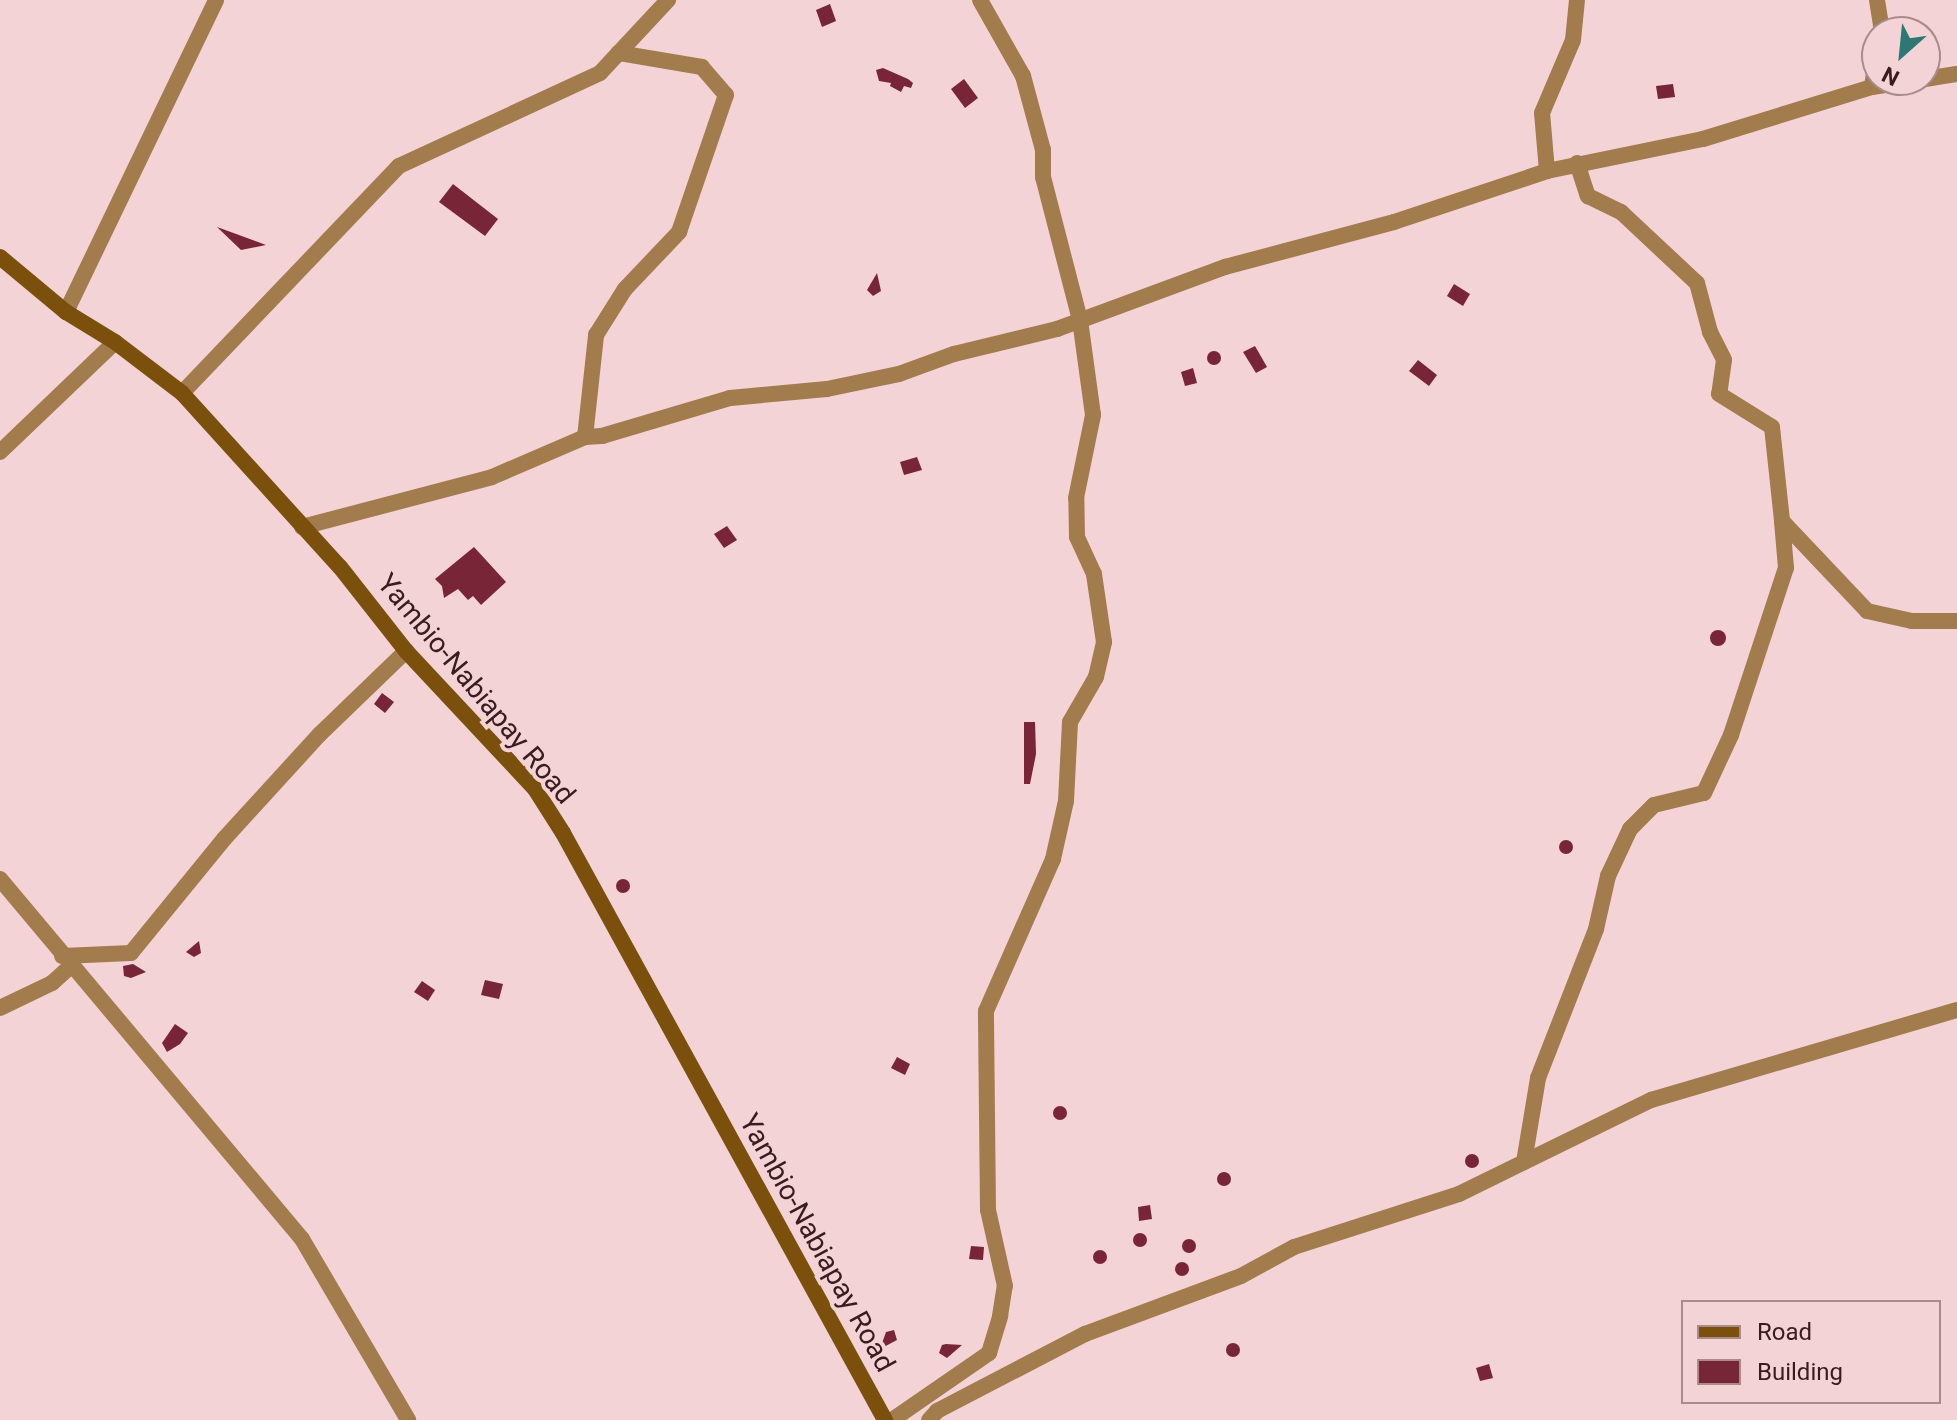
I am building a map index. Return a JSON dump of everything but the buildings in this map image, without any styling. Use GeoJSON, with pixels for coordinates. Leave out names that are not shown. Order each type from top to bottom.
{"type":"FeatureCollection","features":[{"type":"Feature","properties":{"kind":"main road","name":"Yambio-Nabiapay Road"},"geometry":{"type":"LineString","coordinates":[[0,257],[66,312],[115,342],[182,393],[340,567],[406,651],[535,789],[563,833],[885,1420]]}},
{"type":"Feature","properties":{"kind":"street"},"geometry":{"type":"LineString","coordinates":[[66,312],[216,0]]}},
{"type":"Feature","properties":{"kind":"street"},"geometry":{"type":"LineString","coordinates":[[182,393],[399,166],[600,73],[668,0]]}},
{"type":"Feature","properties":{"kind":"street"},"geometry":{"type":"LineString","coordinates":[[892,1420],[989,1353],[1000,1316],[1005,1286],[988,1210],[986,1011],[1053,859],[1066,801],[1070,722],[1096,677],[1104,642],[1094,574],[1077,537],[1076,498],[1093,415],[1080,320],[1043,177],[1043,150],[1023,76],[980,0]]}},
{"type":"Feature","properties":{"kind":"street"},"geometry":{"type":"LineString","coordinates":[[1547,171],[1542,113],[1573,40],[1577,0]]}},
{"type":"Feature","properties":{"kind":"street"},"geometry":{"type":"LineString","coordinates":[[585,437],[596,335],[625,289],[679,232],[726,95],[702,67],[618,53]]}},
{"type":"Feature","properties":{"kind":"street"},"geometry":{"type":"LineString","coordinates":[[302,527],[492,477],[585,437],[602,436],[730,398],[827,389],[899,374],[954,354],[1080,320],[1225,267],[1394,222],[1547,171],[1703,139],[1861,90]]}},
{"type":"Feature","properties":{"kind":"street"},"geometry":{"type":"LineString","coordinates":[[1524,1162],[1538,1078],[1596,929],[1608,876],[1630,829],[1654,805],[1704,793],[1731,735],[1786,568],[1772,427],[1719,394],[1724,360],[1710,332],[1697,283],[1621,212],[1588,196],[1577,163]]}},
{"type":"Feature","properties":{"kind":"street"},"geometry":{"type":"LineString","coordinates":[[0,452],[115,342]]}},
{"type":"Feature","properties":{"kind":"street"},"geometry":{"type":"LineString","coordinates":[[1782,521],[1867,611],[1912,621],[1957,621]]}},
{"type":"Feature","properties":{"kind":"street"},"geometry":{"type":"LineString","coordinates":[[66,961],[131,953],[224,839],[320,734],[406,651]]}},
{"type":"Feature","properties":{"kind":"street"},"geometry":{"type":"LineString","coordinates":[[0,879],[302,1239],[408,1420]]}},
{"type":"Feature","properties":{"kind":"street"},"geometry":{"type":"LineString","coordinates":[[0,1008],[52,983],[66,961]]}},
{"type":"Feature","properties":{"kind":"street"},"geometry":{"type":"LineString","coordinates":[[929,1420],[937,1411],[1085,1334],[1241,1276],[1294,1247],[1459,1194],[1651,1100],[1957,1010]]}}]}
